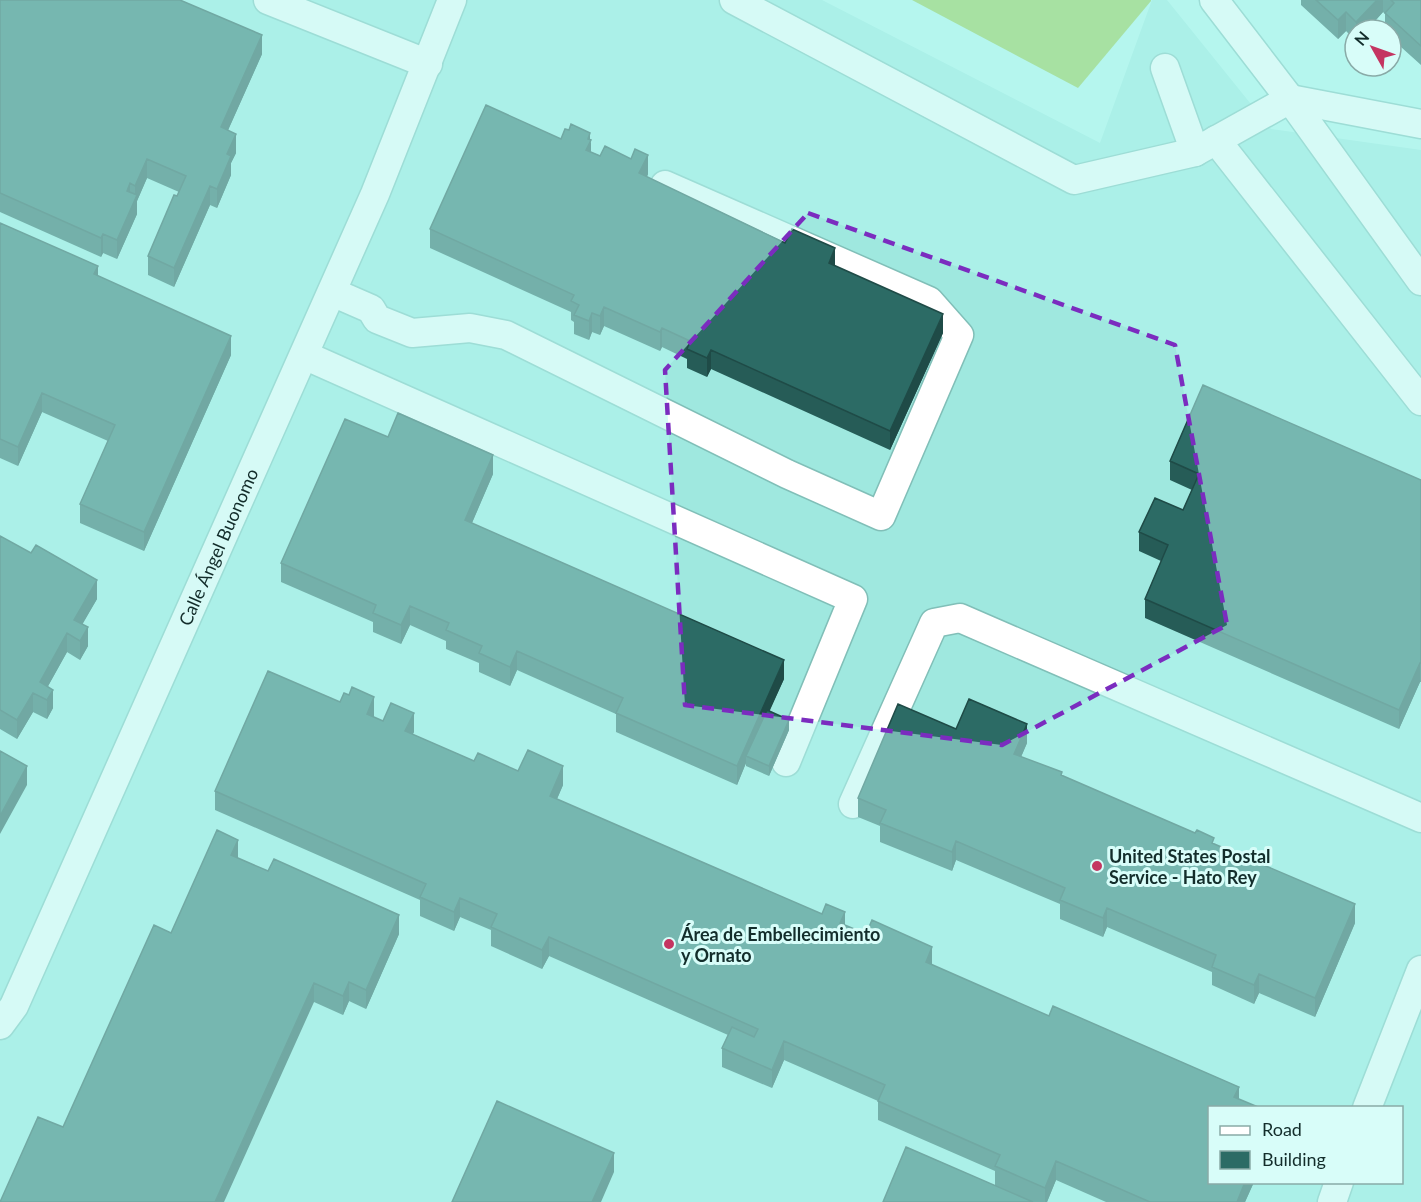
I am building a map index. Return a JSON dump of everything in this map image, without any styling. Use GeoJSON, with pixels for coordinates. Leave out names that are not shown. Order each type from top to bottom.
{"type":"FeatureCollection","features":[{"type":"Feature","properties":{"kind":"street"},"geometry":{"type":"LineString","coordinates":[[268,0],[428,64]]}},
{"type":"Feature","properties":{"kind":"street","name":"Calle Ángel Buonomo"},"geometry":{"type":"LineString","coordinates":[[0,1025],[14,1006],[332,292],[428,64],[452,0]]}},
{"type":"Feature","properties":{"kind":"street"},"geometry":{"type":"LineString","coordinates":[[734,0],[1074,180],[1205,146],[1290,99],[1421,124]]}},
{"type":"Feature","properties":{"kind":"street"},"geometry":{"type":"LineString","coordinates":[[1214,0],[1290,99],[1421,281]]}},
{"type":"Feature","properties":{"kind":"street"},"geometry":{"type":"LineString","coordinates":[[1165,68],[1205,146],[1421,401]]}},
{"type":"Feature","properties":{"kind":"street"},"geometry":{"type":"LineString","coordinates":[[332,292],[371,309],[377,319],[412,333],[470,328],[506,335],[787,474],[880,516],[959,335],[929,300],[665,185]]}},
{"type":"Feature","properties":{"kind":"street"},"geometry":{"type":"LineString","coordinates":[[304,355],[853,599],[786,762]]}},
{"type":"Feature","properties":{"kind":"street"},"geometry":{"type":"LineString","coordinates":[[853,804],[934,623],[960,618],[1421,818]]}},
{"type":"Feature","properties":{"kind":"street"},"geometry":{"type":"LineString","coordinates":[[1367,1106],[1421,970]]}},
{"type":"Feature","properties":{"kind":"street"},"geometry":{"type":"LineString","coordinates":[[1332,1202],[1338,1184]]}},
{"type":"Feature","properties":{"kind":"highlighted area"},"geometry":{"type":"Polygon","coordinates":[[[808,213],[1175,345],[1227,625],[1002,745],[685,705],[665,370],[808,213]]]}},
{"type":"Feature","properties":{"kind":"shaded area"},"geometry":{"type":"Polygon","coordinates":[[[0,0],[822,0],[1100,143],[1152,0],[1167,0],[1271,129],[1421,150],[1421,1202],[0,1202],[0,0]]]}},
{"type":"Feature","properties":{"kind":"green space"},"geometry":{"type":"Polygon","coordinates":[[[912,0],[1151,0],[1151,1],[1078,88],[912,0]]]}},
{"type":"Feature","properties":{"kind":"building"},"geometry":{"type":"Polygon","coordinates":[[[0,0],[180,0],[262,35],[221,127],[236,134],[227,154],[231,156],[217,189],[210,186],[174,268],[148,256],[174,195],[177,196],[186,176],[147,159],[135,186],[130,183],[127,191],[137,195],[117,240],[103,234],[101,238],[0,193],[0,0]]]}},
{"type":"Feature","properties":{"kind":"building"},"geometry":{"type":"Polygon","coordinates":[[[1316,0],[1377,0],[1360,18],[1352,18],[1346,12],[1338,20],[1316,0]]]}},
{"type":"Feature","properties":{"kind":"building"},"geometry":{"type":"Polygon","coordinates":[[[1391,0],[1421,0],[1421,46],[1403,30],[1403,18],[1390,18],[1385,13],[1394,3],[1391,0]]]}},
{"type":"Feature","properties":{"kind":"building"},"geometry":{"type":"Polygon","coordinates":[[[486,105],[561,139],[565,129],[569,130],[571,124],[590,133],[588,139],[591,140],[586,150],[600,156],[605,146],[631,159],[635,149],[648,155],[639,173],[785,243],[792,229],[835,248],[829,263],[943,314],[890,431],[711,350],[707,358],[687,349],[690,341],[662,328],[660,332],[604,307],[600,316],[592,313],[589,321],[574,315],[579,305],[571,301],[574,295],[430,229],[486,105]]]}},
{"type":"Feature","properties":{"kind":"building"},"geometry":{"type":"Polygon","coordinates":[[[0,223],[98,266],[94,274],[231,336],[144,532],[80,504],[115,425],[42,393],[18,447],[0,439],[0,223]]]}},
{"type":"Feature","properties":{"kind":"building"},"geometry":{"type":"Polygon","coordinates":[[[1203,385],[1421,480],[1421,663],[1399,710],[1145,599],[1168,545],[1139,532],[1155,498],[1183,510],[1199,474],[1170,461],[1203,385]]]}},
{"type":"Feature","properties":{"kind":"building"},"geometry":{"type":"Polygon","coordinates":[[[398,413],[493,455],[465,520],[784,660],[737,766],[616,713],[623,698],[517,651],[510,667],[479,653],[482,646],[446,630],[449,623],[410,606],[401,625],[373,613],[376,605],[281,563],[345,419],[388,437],[398,413]]]}},
{"type":"Feature","properties":{"kind":"building"},"geometry":{"type":"Polygon","coordinates":[[[0,536],[31,553],[36,545],[97,580],[74,620],[88,627],[80,641],[67,633],[40,682],[53,690],[47,700],[33,693],[17,720],[0,710],[0,536]]]}},
{"type":"Feature","properties":{"kind":"building","name":"Área de Embellecimiento y Ornato"},"geometry":{"type":"Polygon","coordinates":[[[268,671],[340,702],[344,693],[349,695],[352,687],[374,697],[367,714],[383,721],[391,703],[414,713],[405,731],[474,761],[478,753],[518,771],[528,750],[563,766],[550,796],[822,914],[826,904],[845,912],[840,923],[866,934],[872,920],[932,947],[926,962],[1049,1016],[1053,1006],[1239,1087],[1234,1097],[1256,1106],[1208,1106],[1208,1184],[1244,1184],[1237,1202],[1150,1202],[1056,1161],[1045,1188],[995,1166],[1000,1155],[878,1101],[885,1085],[784,1041],[772,1070],[722,1048],[732,1027],[754,1037],[758,1029],[549,937],[542,950],[491,927],[497,914],[460,898],[454,912],[420,897],[426,884],[215,791],[268,671]]]}},
{"type":"Feature","properties":{"kind":"building","name":"United States Postal Service - Hato Rey"},"geometry":{"type":"Polygon","coordinates":[[[969,699],[1027,724],[1014,754],[1062,772],[1061,775],[1195,833],[1197,830],[1214,838],[1212,843],[1355,904],[1315,998],[1259,974],[1254,985],[1212,967],[1216,955],[1107,908],[1103,918],[1060,900],[1065,888],[956,841],[952,852],[880,823],[886,810],[858,798],[898,704],[956,729],[969,699]]]}},
{"type":"Feature","properties":{"kind":"building"},"geometry":{"type":"Polygon","coordinates":[[[767,710],[789,720],[769,766],[746,756],[767,710]]]}},
{"type":"Feature","properties":{"kind":"building"},"geometry":{"type":"Polygon","coordinates":[[[0,751],[27,766],[0,816],[0,751]]]}},
{"type":"Feature","properties":{"kind":"building"},"geometry":{"type":"Polygon","coordinates":[[[217,830],[238,840],[231,855],[268,871],[274,859],[399,915],[366,990],[349,982],[343,996],[314,983],[215,1202],[0,1202],[38,1117],[63,1127],[154,925],[171,933],[217,830]]]}},
{"type":"Feature","properties":{"kind":"building"},"geometry":{"type":"Polygon","coordinates":[[[497,1101],[614,1153],[592,1202],[452,1202],[497,1101]]]}},
{"type":"Feature","properties":{"kind":"building"},"geometry":{"type":"Polygon","coordinates":[[[906,1147],[1033,1202],[883,1202],[906,1147]]]}},
{"type":"Feature","properties":{"kind":"place","name":"United States Postal Service - Hato Rey"},"geometry":{"type":"Point","coordinates":[1097,866]}},
{"type":"Feature","properties":{"kind":"place","name":"Área de Embellecimiento y Ornato"},"geometry":{"type":"Point","coordinates":[669,944]}}]}
